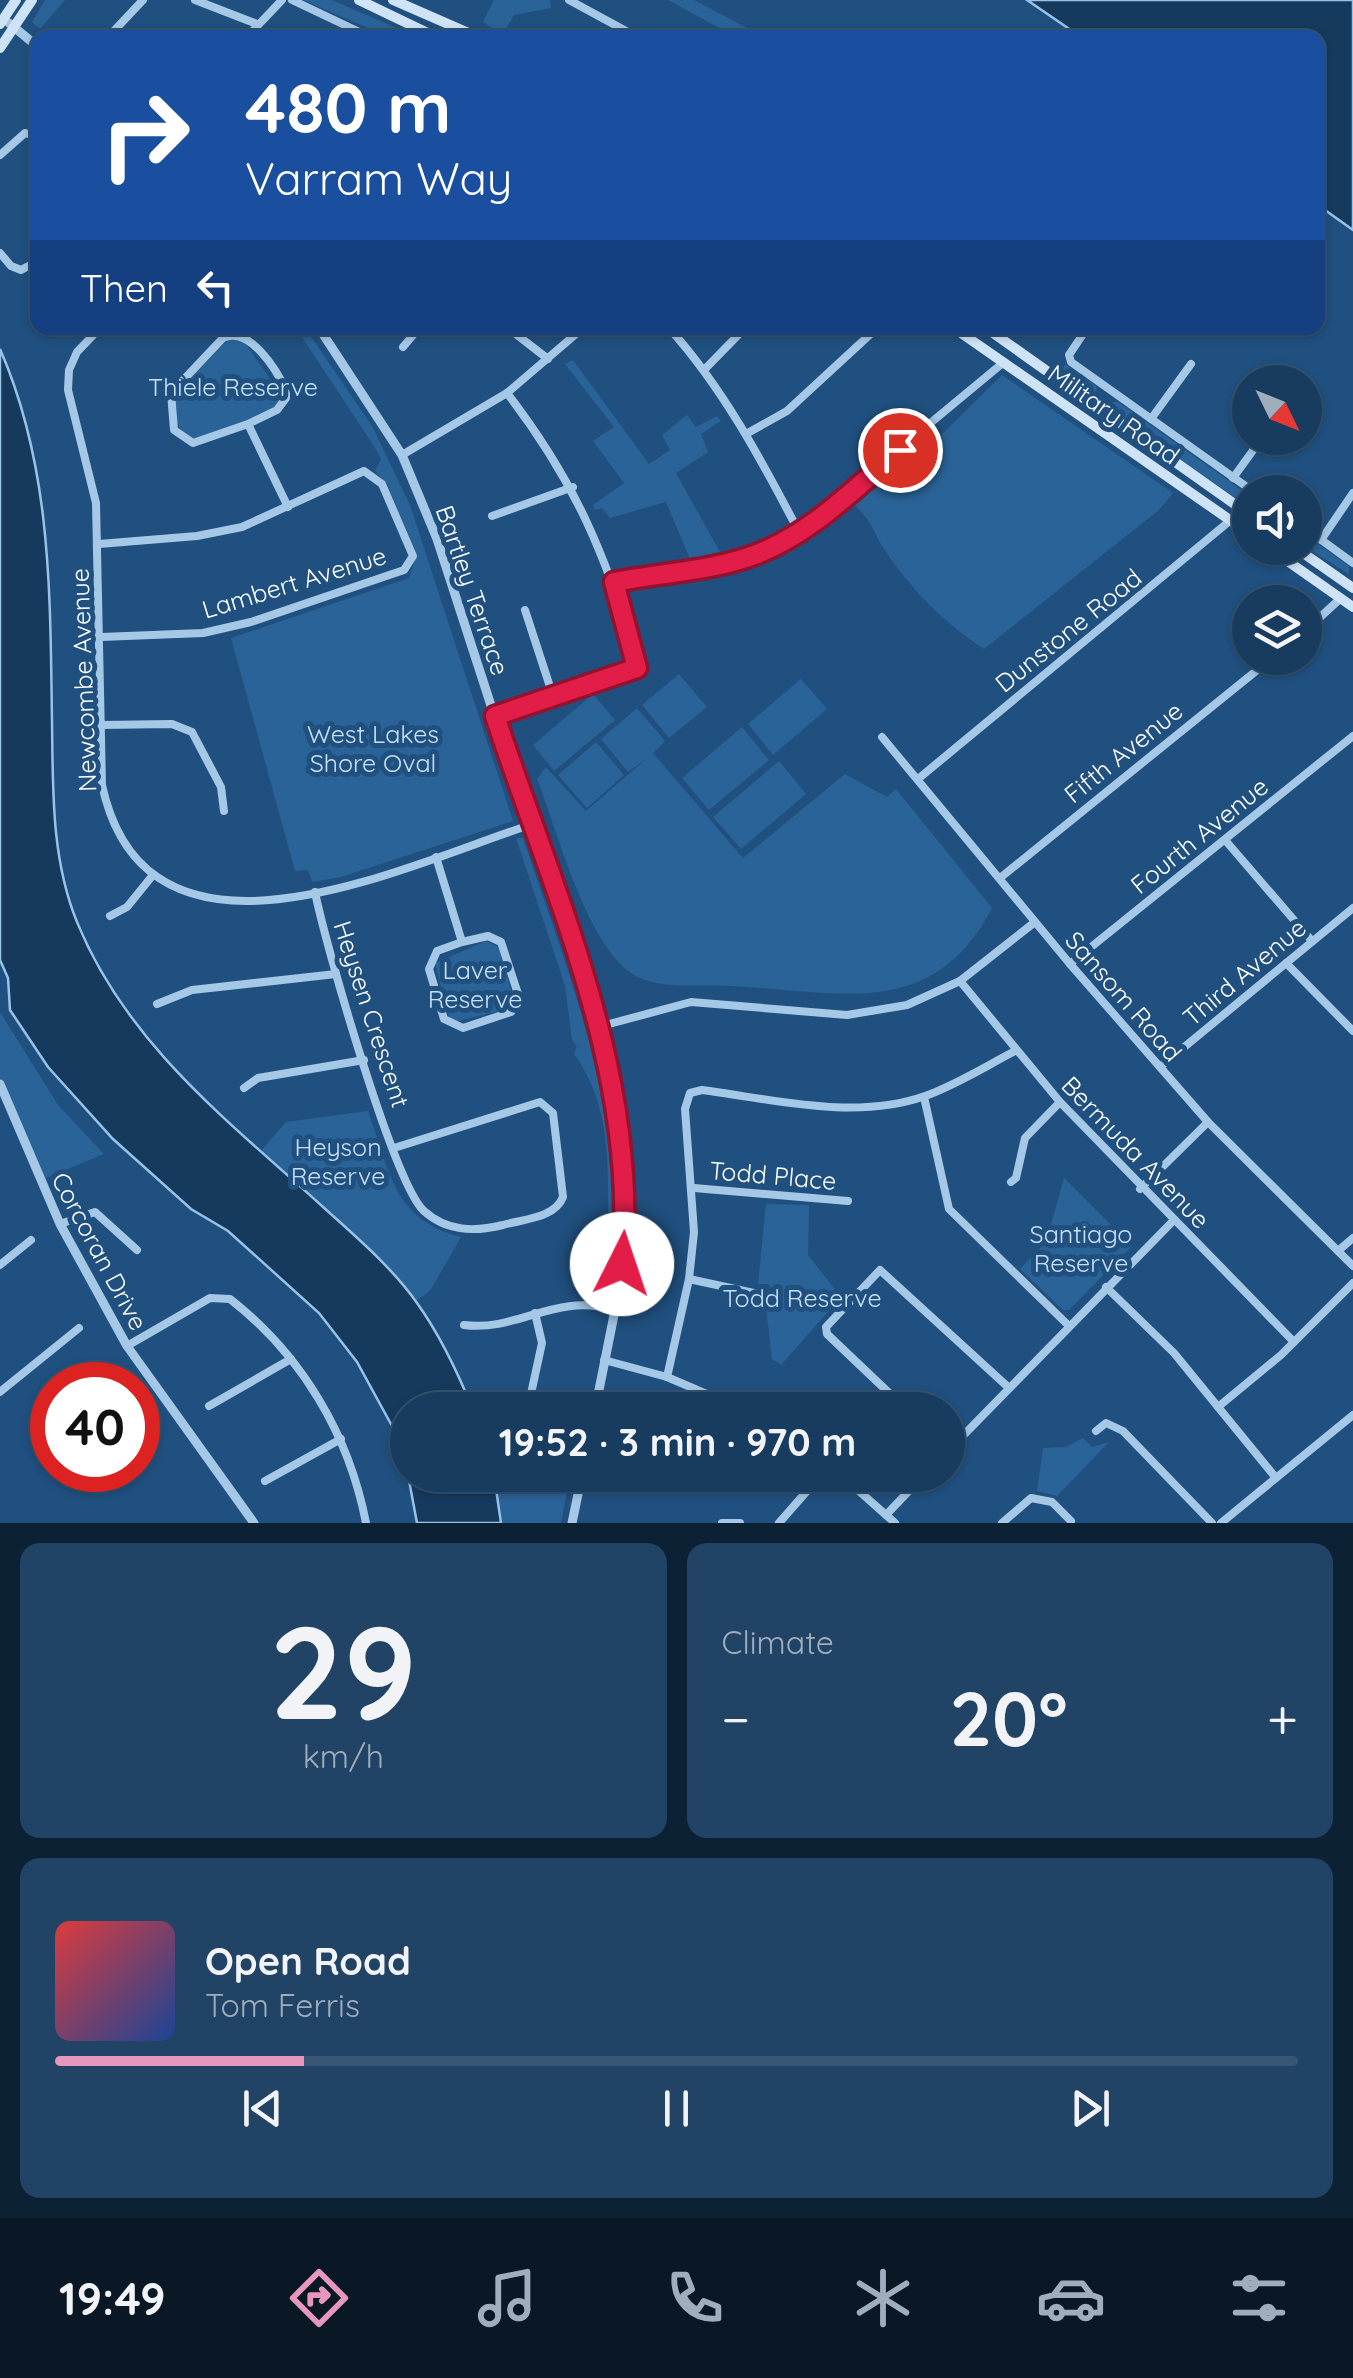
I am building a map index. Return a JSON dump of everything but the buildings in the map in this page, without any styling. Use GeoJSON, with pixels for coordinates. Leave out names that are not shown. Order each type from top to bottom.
{"type":"FeatureCollection","features":[{"type":"Feature","properties":{"kind":"main road"},"geometry":{"type":"LineString","coordinates":[[2,21],[16,0]]}},
{"type":"Feature","properties":{"kind":"main road"},"geometry":{"type":"LineString","coordinates":[[0,48],[32,0]]}},
{"type":"Feature","properties":{"kind":"main road"},"geometry":{"type":"LineString","coordinates":[[359,0],[422,30]]}},
{"type":"Feature","properties":{"kind":"main road"},"geometry":{"type":"LineString","coordinates":[[393,0],[462,30]]}},
{"type":"Feature","properties":{"kind":"main road","name":"Military Road"},"geometry":{"type":"LineString","coordinates":[[965,335],[1231,521]]}},
{"type":"Feature","properties":{"kind":"main road","name":"Military Road"},"geometry":{"type":"LineString","coordinates":[[996,335],[1232,503]]}},
{"type":"Feature","properties":{"kind":"main road"},"geometry":{"type":"LineString","coordinates":[[1293,565],[1353,606]]}},
{"type":"Feature","properties":{"kind":"main road"},"geometry":{"type":"LineString","coordinates":[[1320,565],[1352,587]]}},
{"type":"Feature","properties":{"kind":"street"},"geometry":{"type":"LineString","coordinates":[[115,30],[142,0]]}},
{"type":"Feature","properties":{"kind":"street"},"geometry":{"type":"LineString","coordinates":[[195,0],[257,24]]}},
{"type":"Feature","properties":{"kind":"street"},"geometry":{"type":"LineString","coordinates":[[252,30],[282,0]]}},
{"type":"Feature","properties":{"kind":"street"},"geometry":{"type":"LineString","coordinates":[[292,0],[354,30]]}},
{"type":"Feature","properties":{"kind":"street"},"geometry":{"type":"LineString","coordinates":[[387,12],[393,0]]}},
{"type":"Feature","properties":{"kind":"street"},"geometry":{"type":"LineString","coordinates":[[569,0],[624,30]]}},
{"type":"Feature","properties":{"kind":"street"},"geometry":{"type":"LineString","coordinates":[[2,21],[30,40]]}},
{"type":"Feature","properties":{"kind":"street"},"geometry":{"type":"LineString","coordinates":[[0,154],[17,136],[30,137]]}},
{"type":"Feature","properties":{"kind":"street"},"geometry":{"type":"LineString","coordinates":[[0,253],[11,266],[21,270],[30,265]]}},
{"type":"Feature","properties":{"kind":"street","name":"Newcombe Avenue"},"geometry":{"type":"LineString","coordinates":[[93,335],[76,352],[68,390],[89,466],[99,544],[102,785],[110,815],[132,854],[153,876],[177,890],[218,902],[255,902],[315,892],[530,825]]}},
{"type":"Feature","properties":{"kind":"street"},"geometry":{"type":"LineString","coordinates":[[230,335],[171,393],[168,404],[174,430],[184,440],[192,442],[248,424],[277,410],[286,398],[286,391],[246,337],[240,335]]}},
{"type":"Feature","properties":{"kind":"street","name":"Bartley Terrace"},"geometry":{"type":"LineString","coordinates":[[324,335],[402,455],[437,539],[617,1094],[626,1220],[616,1310],[598,1392]]}},
{"type":"Feature","properties":{"kind":"street"},"geometry":{"type":"LineString","coordinates":[[403,346],[413,335]]}},
{"type":"Feature","properties":{"kind":"street"},"geometry":{"type":"LineString","coordinates":[[517,335],[548,360]]}},
{"type":"Feature","properties":{"kind":"street"},"geometry":{"type":"LineString","coordinates":[[402,455],[508,393],[575,335]]}},
{"type":"Feature","properties":{"kind":"street"},"geometry":{"type":"LineString","coordinates":[[674,335],[704,370],[746,434],[800,532]]}},
{"type":"Feature","properties":{"kind":"street"},"geometry":{"type":"LineString","coordinates":[[704,370],[738,335]]}},
{"type":"Feature","properties":{"kind":"street"},"geometry":{"type":"LineString","coordinates":[[746,434],[786,411],[870,335]]}},
{"type":"Feature","properties":{"kind":"street"},"geometry":{"type":"LineString","coordinates":[[1082,335],[1072,348],[1071,362],[1232,477]]}},
{"type":"Feature","properties":{"kind":"street"},"geometry":{"type":"LineString","coordinates":[[614,582],[754,556],[800,532],[1005,361]]}},
{"type":"Feature","properties":{"kind":"street"},"geometry":{"type":"LineString","coordinates":[[1151,419],[1191,364]]}},
{"type":"Feature","properties":{"kind":"street"},"geometry":{"type":"LineString","coordinates":[[1095,404],[1106,388]]}},
{"type":"Feature","properties":{"kind":"street"},"geometry":{"type":"LineString","coordinates":[[495,716],[637,668],[614,582],[573,487],[508,393]]}},
{"type":"Feature","properties":{"kind":"street"},"geometry":{"type":"LineString","coordinates":[[248,424],[288,506]]}},
{"type":"Feature","properties":{"kind":"street","name":"Lambert Avenue"},"geometry":{"type":"LineString","coordinates":[[99,544],[197,536],[242,527],[364,471],[372,473],[382,484],[412,556],[404,570],[251,622],[203,633],[101,637]]}},
{"type":"Feature","properties":{"kind":"street"},"geometry":{"type":"LineString","coordinates":[[492,516],[573,487]]}},
{"type":"Feature","properties":{"kind":"street"},"geometry":{"type":"LineString","coordinates":[[1322,539],[1353,493]]}},
{"type":"Feature","properties":{"kind":"street","name":"Dunstone Road"},"geometry":{"type":"LineString","coordinates":[[918,779],[1231,521]]}},
{"type":"Feature","properties":{"kind":"street"},"geometry":{"type":"LineString","coordinates":[[1322,541],[1353,563]]}},
{"type":"Feature","properties":{"kind":"street"},"geometry":{"type":"LineString","coordinates":[[1322,615],[1341,598]]}},
{"type":"Feature","properties":{"kind":"street"},"geometry":{"type":"LineString","coordinates":[[525,610],[553,696]]}},
{"type":"Feature","properties":{"kind":"street","name":"Fifth Avenue"},"geometry":{"type":"LineString","coordinates":[[1000,878],[1251,675]]}},
{"type":"Feature","properties":{"kind":"street"},"geometry":{"type":"LineString","coordinates":[[102,726],[172,724],[192,732],[221,786],[224,811]]}},
{"type":"Feature","properties":{"kind":"street","name":"Fourth Avenue"},"geometry":{"type":"LineString","coordinates":[[1070,964],[1353,736]]}},
{"type":"Feature","properties":{"kind":"street","name":"Sansom Road"},"geometry":{"type":"LineString","coordinates":[[882,737],[1070,964],[1208,1122],[1353,1266]]}},
{"type":"Feature","properties":{"kind":"street"},"geometry":{"type":"LineString","coordinates":[[1225,840],[1312,941]]}},
{"type":"Feature","properties":{"kind":"street"},"geometry":{"type":"LineString","coordinates":[[436,857],[462,942]]}},
{"type":"Feature","properties":{"kind":"street"},"geometry":{"type":"LineString","coordinates":[[110,916],[127,908],[153,876]]}},
{"type":"Feature","properties":{"kind":"street","name":"Heysen Crescent"},"geometry":{"type":"LineString","coordinates":[[315,892],[336,974],[394,1148],[414,1200],[430,1216],[457,1228],[486,1230],[552,1212],[564,1197],[553,1113],[540,1102],[394,1148]]}},
{"type":"Feature","properties":{"kind":"street","name":"Third Avenue"},"geometry":{"type":"LineString","coordinates":[[1160,1067],[1353,908]]}},
{"type":"Feature","properties":{"kind":"street"},"geometry":{"type":"LineString","coordinates":[[598,1027],[691,1002],[819,1014],[872,1013],[907,1005],[960,981],[1035,922]]}},
{"type":"Feature","properties":{"kind":"street"},"geometry":{"type":"LineString","coordinates":[[488,936],[501,942],[520,1000],[510,1012],[455,1028],[444,1020],[429,963],[437,952],[462,942],[488,936]]}},
{"type":"Feature","properties":{"kind":"street"},"geometry":{"type":"LineString","coordinates":[[1286,963],[1353,1031]]}},
{"type":"Feature","properties":{"kind":"street"},"geometry":{"type":"LineString","coordinates":[[158,1004],[192,990],[336,974]]}},
{"type":"Feature","properties":{"kind":"street","name":"Bermuda Avenue"},"geometry":{"type":"LineString","coordinates":[[960,981],[1015,1051],[1140,1189],[1294,1342]]}},
{"type":"Feature","properties":{"kind":"street"},"geometry":{"type":"LineString","coordinates":[[668,1377],[689,1279],[694,1188],[685,1109],[694,1090],[859,1107],[924,1096],[1015,1051]]}},
{"type":"Feature","properties":{"kind":"street"},"geometry":{"type":"LineString","coordinates":[[244,1088],[258,1078],[364,1060]]}},
{"type":"Feature","properties":{"kind":"street","name":"Corcoran Drive"},"geometry":{"type":"LineString","coordinates":[[0,1084],[60,1224],[127,1346],[254,1523]]}},
{"type":"Feature","properties":{"kind":"street"},"geometry":{"type":"LineString","coordinates":[[924,1096],[949,1209],[1068,1325]]}},
{"type":"Feature","properties":{"kind":"street"},"geometry":{"type":"LineString","coordinates":[[1011,1182],[1016,1178],[1026,1138],[1060,1102]]}},
{"type":"Feature","properties":{"kind":"street"},"geometry":{"type":"LineString","coordinates":[[1140,1189],[1208,1122]]}},
{"type":"Feature","properties":{"kind":"street","name":"Todd Place"},"geometry":{"type":"LineString","coordinates":[[694,1188],[848,1201]]}},
{"type":"Feature","properties":{"kind":"street"},"geometry":{"type":"LineString","coordinates":[[60,1224],[96,1212],[137,1250]]}},
{"type":"Feature","properties":{"kind":"street"},"geometry":{"type":"LineString","coordinates":[[965,1431],[1173,1221]]}},
{"type":"Feature","properties":{"kind":"street"},"geometry":{"type":"LineString","coordinates":[[1338,1251],[1353,1238]]}},
{"type":"Feature","properties":{"kind":"street"},"geometry":{"type":"LineString","coordinates":[[0,1266],[31,1240]]}},
{"type":"Feature","properties":{"kind":"street"},"geometry":{"type":"LineString","coordinates":[[889,1392],[827,1334],[826,1327],[880,1270],[1008,1386]]}},
{"type":"Feature","properties":{"kind":"street"},"geometry":{"type":"LineString","coordinates":[[689,1279],[763,1295]]}},
{"type":"Feature","properties":{"kind":"street"},"geometry":{"type":"LineString","coordinates":[[1218,1407],[1294,1342],[1353,1282]]}},
{"type":"Feature","properties":{"kind":"street"},"geometry":{"type":"LineString","coordinates":[[1106,1287],[1174,1353],[1276,1478]]}},
{"type":"Feature","properties":{"kind":"street"},"geometry":{"type":"LineString","coordinates":[[127,1346],[220,1296],[240,1306],[291,1359],[341,1439],[359,1484],[366,1523]]}},
{"type":"Feature","properties":{"kind":"street"},"geometry":{"type":"LineString","coordinates":[[464,1325],[478,1327],[570,1303],[616,1310]]}},
{"type":"Feature","properties":{"kind":"street"},"geometry":{"type":"LineString","coordinates":[[531,1392],[542,1342],[535,1313]]}},
{"type":"Feature","properties":{"kind":"street"},"geometry":{"type":"LineString","coordinates":[[0,1392],[78,1328]]}},
{"type":"Feature","properties":{"kind":"street"},"geometry":{"type":"LineString","coordinates":[[209,1406],[291,1359]]}},
{"type":"Feature","properties":{"kind":"street"},"geometry":{"type":"LineString","coordinates":[[604,1360],[668,1377],[703,1392]]}},
{"type":"Feature","properties":{"kind":"street"},"geometry":{"type":"LineString","coordinates":[[1221,1523],[1353,1415]]}},
{"type":"Feature","properties":{"kind":"street"},"geometry":{"type":"LineString","coordinates":[[1096,1431],[1106,1423],[1123,1431],[1212,1523]]}},
{"type":"Feature","properties":{"kind":"street"},"geometry":{"type":"LineString","coordinates":[[265,1480],[341,1439]]}},
{"type":"Feature","properties":{"kind":"street"},"geometry":{"type":"LineString","coordinates":[[572,1523],[578,1492]]}},
{"type":"Feature","properties":{"kind":"street"},"geometry":{"type":"LineString","coordinates":[[779,1523],[807,1492]]}},
{"type":"Feature","properties":{"kind":"street"},"geometry":{"type":"LineString","coordinates":[[861,1492],[895,1523]]}},
{"type":"Feature","properties":{"kind":"street"},"geometry":{"type":"LineString","coordinates":[[886,1515],[908,1492]]}},
{"type":"Feature","properties":{"kind":"street"},"geometry":{"type":"LineString","coordinates":[[1002,1523],[1030,1498],[1052,1502],[1070,1521]]}},
{"type":"Feature","properties":{"kind":"street"},"geometry":{"type":"LineString","coordinates":[[722,1523],[740,1523]]}},
{"type":"Feature","properties":{"kind":"green space"},"geometry":{"type":"Polygon","coordinates":[[[45,0],[65,0],[40,29],[32,22],[45,0]]]}},
{"type":"Feature","properties":{"kind":"green space"},"geometry":{"type":"Polygon","coordinates":[[[303,0],[332,0],[401,30],[373,30],[303,0]]]}},
{"type":"Feature","properties":{"kind":"green space"},"geometry":{"type":"Polygon","coordinates":[[[494,0],[550,0],[551,8],[514,15],[505,30],[496,30],[483,22],[494,0]]]}},
{"type":"Feature","properties":{"kind":"green space"},"geometry":{"type":"Polygon","coordinates":[[[668,0],[694,0],[751,30],[723,30],[668,0]]]}},
{"type":"Feature","properties":{"kind":"green space","name":"West Lakes Shore Oval"},"geometry":{"type":"Polygon","coordinates":[[[301,335],[310,335],[372,426],[410,505],[513,821],[341,877],[312,882],[308,870],[295,871],[231,638],[409,578],[417,554],[387,484],[375,471],[381,459],[301,335]]]}},
{"type":"Feature","properties":{"kind":"green space","name":"Thiele Reserve"},"geometry":{"type":"Polygon","coordinates":[[[232,336],[242,339],[283,397],[254,420],[190,439],[175,419],[174,394],[232,336]]]}},
{"type":"Feature","properties":{"kind":"green space"},"geometry":{"type":"Polygon","coordinates":[[[573,360],[649,464],[670,450],[662,435],[687,415],[696,427],[717,416],[721,421],[701,434],[708,452],[676,473],[720,552],[690,559],[666,502],[610,518],[602,508],[595,510],[593,505],[624,483],[593,441],[614,427],[565,364],[573,360]]]}},
{"type":"Feature","properties":{"kind":"green space"},"geometry":{"type":"Polygon","coordinates":[[[1066,365],[1096,386],[1097,393],[1091,395],[1055,369],[1066,365]]]}},
{"type":"Feature","properties":{"kind":"green space"},"geometry":{"type":"Polygon","coordinates":[[[1002,375],[1173,493],[1159,510],[984,649],[917,592],[854,505],[937,439],[1002,375]]]}},
{"type":"Feature","properties":{"kind":"green space"},"geometry":{"type":"Polygon","coordinates":[[[1112,402],[1118,402],[1232,483],[1232,495],[1111,410],[1112,402]]]}},
{"type":"Feature","properties":{"kind":"green space"},"geometry":{"type":"Polygon","coordinates":[[[1322,547],[1349,566],[1349,574],[1322,557],[1322,547]]]}},
{"type":"Feature","properties":{"kind":"green space"},"geometry":{"type":"Polygon","coordinates":[[[679,674],[707,707],[669,738],[642,705],[679,674]]]}},
{"type":"Feature","properties":{"kind":"green space"},"geometry":{"type":"Polygon","coordinates":[[[801,679],[827,709],[773,755],[748,724],[801,679]]]}},
{"type":"Feature","properties":{"kind":"green space"},"geometry":{"type":"Polygon","coordinates":[[[593,694],[615,720],[554,771],[533,745],[593,694]]]}},
{"type":"Feature","properties":{"kind":"green space"},"geometry":{"type":"Polygon","coordinates":[[[637,708],[665,741],[653,753],[743,858],[845,774],[887,797],[896,789],[992,908],[968,945],[941,969],[911,985],[878,992],[844,994],[677,986],[638,977],[611,953],[597,932],[537,779],[546,767],[586,811],[646,759],[628,772],[601,739],[637,708]]]}},
{"type":"Feature","properties":{"kind":"green space"},"geometry":{"type":"Polygon","coordinates":[[[742,727],[769,760],[709,810],[682,778],[742,727]]]}},
{"type":"Feature","properties":{"kind":"green space"},"geometry":{"type":"Polygon","coordinates":[[[596,742],[624,775],[587,808],[558,775],[596,742]]]}},
{"type":"Feature","properties":{"kind":"green space"},"geometry":{"type":"Polygon","coordinates":[[[779,761],[806,794],[741,849],[713,817],[779,761]]]}},
{"type":"Feature","properties":{"kind":"green space"},"geometry":{"type":"Polygon","coordinates":[[[516,838],[523,838],[586,1032],[608,1130],[613,1232],[608,1229],[607,1160],[601,1116],[586,1074],[574,1054],[577,1047],[572,1040],[565,986],[516,838]]]}},
{"type":"Feature","properties":{"kind":"green space","name":"Laver Reserve"},"geometry":{"type":"Polygon","coordinates":[[[486,941],[500,948],[514,1003],[507,1009],[455,1022],[449,1017],[435,963],[486,941]]]}},
{"type":"Feature","properties":{"kind":"green space"},"geometry":{"type":"Polygon","coordinates":[[[0,1012],[58,1105],[104,1154],[39,1181],[0,1084],[0,1012]]]}},
{"type":"Feature","properties":{"kind":"green space","name":"Heyson Reserve"},"geometry":{"type":"Polygon","coordinates":[[[368,1111],[389,1172],[407,1205],[438,1229],[461,1237],[430,1291],[416,1301],[366,1246],[261,1151],[286,1122],[368,1111]]]}},
{"type":"Feature","properties":{"kind":"green space","name":"Santiago Reserve"},"geometry":{"type":"Polygon","coordinates":[[[1064,1178],[1132,1246],[1069,1310],[1063,1310],[1020,1269],[1046,1242],[1064,1178]]]}},
{"type":"Feature","properties":{"kind":"green space","name":"Todd Reserve"},"geometry":{"type":"Polygon","coordinates":[[[766,1204],[809,1205],[808,1255],[841,1297],[781,1365],[772,1359],[766,1307],[774,1290],[768,1284],[758,1284],[766,1204]]]}},
{"type":"Feature","properties":{"kind":"green space"},"geometry":{"type":"Polygon","coordinates":[[[1083,1438],[1092,1447],[1109,1442],[1057,1496],[1037,1491],[1043,1448],[1066,1447],[1083,1438]]]}},
{"type":"Feature","properties":{"kind":"green space"},"geometry":{"type":"Polygon","coordinates":[[[496,1492],[567,1492],[561,1523],[501,1523],[496,1492]]]}},
{"type":"Feature","properties":{"kind":"shaded area"},"geometry":{"type":"Polygon","coordinates":[[[1027,0],[1353,0],[1353,230],[1325,210],[1325,30],[1071,30],[1027,0]]]}},
{"type":"Feature","properties":{"kind":"shaded area"},"geometry":{"type":"Polygon","coordinates":[[[0,349],[30,439],[39,486],[48,579],[55,823],[62,873],[77,922],[98,966],[151,1043],[216,1111],[407,1289],[433,1328],[465,1392],[390,1392],[390,1422],[357,1362],[319,1313],[228,1231],[191,1209],[113,1139],[48,1067],[10,1010],[8,978],[0,960],[0,349]]]}},
{"type":"Feature","properties":{"kind":"shaded area"},"geometry":{"type":"Polygon","coordinates":[[[411,1492],[496,1492],[501,1523],[417,1523],[411,1492]]]}},
{"type":"Feature","properties":{"kind":"route"},"geometry":{"type":"LineString","coordinates":[[622,1264],[626,1176],[617,1094],[495,716],[637,668],[614,582],[754,556],[772,548],[821,517],[900,450]]}}]}
